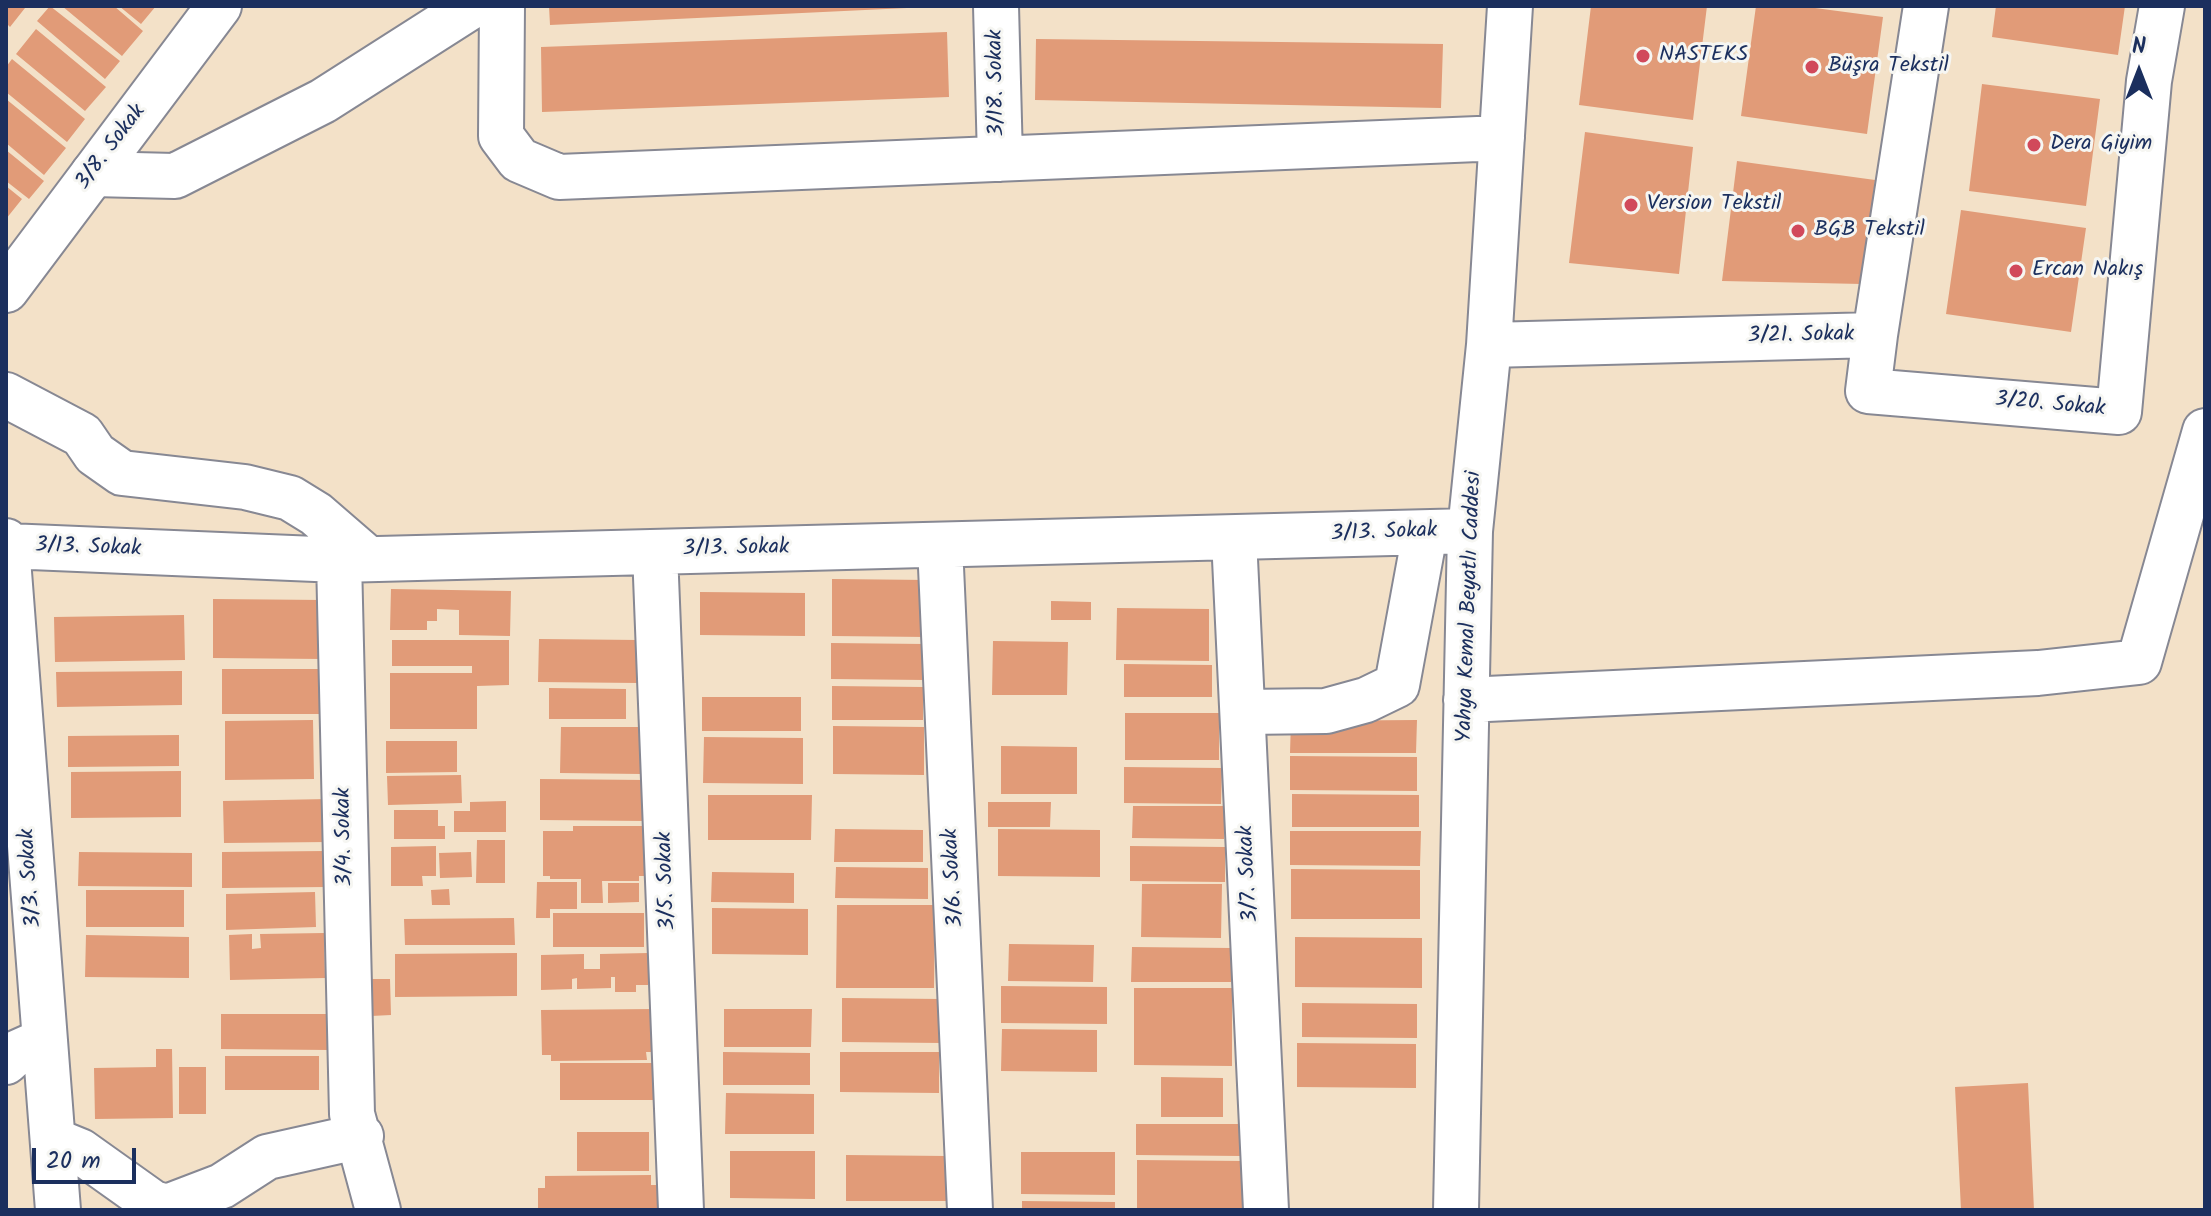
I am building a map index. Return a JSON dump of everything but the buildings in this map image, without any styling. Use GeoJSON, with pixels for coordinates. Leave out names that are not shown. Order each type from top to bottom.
{"type":"FeatureCollection","features":[{"type":"Feature","properties":{"kind":"street","name":"3/8. Sokak"},"geometry":{"type":"LineString","coordinates":[[6,290],[219,6]]}},
{"type":"Feature","properties":{"kind":"street"},"geometry":{"type":"LineString","coordinates":[[93,174],[175,176],[323,101],[472,6]]}},
{"type":"Feature","properties":{"kind":"street"},"geometry":{"type":"LineString","coordinates":[[502,6],[501,136],[519,160],[559,177],[1502,138]]}},
{"type":"Feature","properties":{"kind":"street","name":"3/18. Sokak"},"geometry":{"type":"LineString","coordinates":[[996,6],[1000,159]]}},
{"type":"Feature","properties":{"kind":"street","name":"Yahya Kemal Beyatlı Caddesi"},"geometry":{"type":"LineString","coordinates":[[1456,1210],[1470,531],[1489,345],[1510,6]]}},
{"type":"Feature","properties":{"kind":"street","name":"3/21. Sokak"},"geometry":{"type":"LineString","coordinates":[[1489,345],[1875,335],[1926,6]]}},
{"type":"Feature","properties":{"kind":"street","name":"3/20. Sokak"},"geometry":{"type":"LineString","coordinates":[[1875,335],[1868,391],[2119,412],[2149,81],[2162,6]]}},
{"type":"Feature","properties":{"kind":"street"},"geometry":{"type":"LineString","coordinates":[[6,395],[82,435],[95,454],[122,473],[245,487],[290,498],[316,514],[354,560]]}},
{"type":"Feature","properties":{"kind":"street"},"geometry":{"type":"LineString","coordinates":[[1466,700],[2038,673],[2139,662],[2205,431]]}},
{"type":"Feature","properties":{"kind":"street","name":"3/13. Sokak"},"geometry":{"type":"LineString","coordinates":[[6,543],[354,560],[1470,531]]}},
{"type":"Feature","properties":{"kind":"street"},"geometry":{"type":"LineString","coordinates":[[1243,712],[1326,711],[1366,700],[1397,685],[1425,533]]}},
{"type":"Feature","properties":{"kind":"street","name":"3/7. Sokak"},"geometry":{"type":"LineString","coordinates":[[1234,538],[1266,1210]]}},
{"type":"Feature","properties":{"kind":"street","name":"3/3. Sokak"},"geometry":{"type":"LineString","coordinates":[[6,543],[23,972],[45,1040],[58,1210]]}},
{"type":"Feature","properties":{"kind":"street","name":"3/6. Sokak"},"geometry":{"type":"LineString","coordinates":[[940,545],[970,1210]]}},
{"type":"Feature","properties":{"kind":"street","name":"3/5. Sokak"},"geometry":{"type":"LineString","coordinates":[[655,552],[681,1210]]}},
{"type":"Feature","properties":{"kind":"street","name":"3/4. Sokak"},"geometry":{"type":"LineString","coordinates":[[354,560],[356,1125],[378,1210]]}},
{"type":"Feature","properties":{"kind":"street"},"geometry":{"type":"LineString","coordinates":[[6,1062],[16,1053],[45,1040]]}},
{"type":"Feature","properties":{"kind":"street"},"geometry":{"type":"LineString","coordinates":[[53,1140],[80,1151],[153,1203],[169,1209],[222,1186],[267,1157],[356,1125]]}},
{"type":"Feature","properties":{"kind":"place","name":"NASTEKS"},"geometry":{"type":"Point","coordinates":[1643,56]}},
{"type":"Feature","properties":{"kind":"place","name":"Büşra Tekstil"},"geometry":{"type":"Point","coordinates":[1812,67]}},
{"type":"Feature","properties":{"kind":"place","name":"Dera Giyim"},"geometry":{"type":"Point","coordinates":[2034,145]}},
{"type":"Feature","properties":{"kind":"place","name":"Version Tekstil"},"geometry":{"type":"Point","coordinates":[1631,205]}},
{"type":"Feature","properties":{"kind":"place","name":"BGB Tekstil"},"geometry":{"type":"Point","coordinates":[1798,231]}},
{"type":"Feature","properties":{"kind":"place","name":"Ercan Nakış"},"geometry":{"type":"Point","coordinates":[2016,271]}}]}
